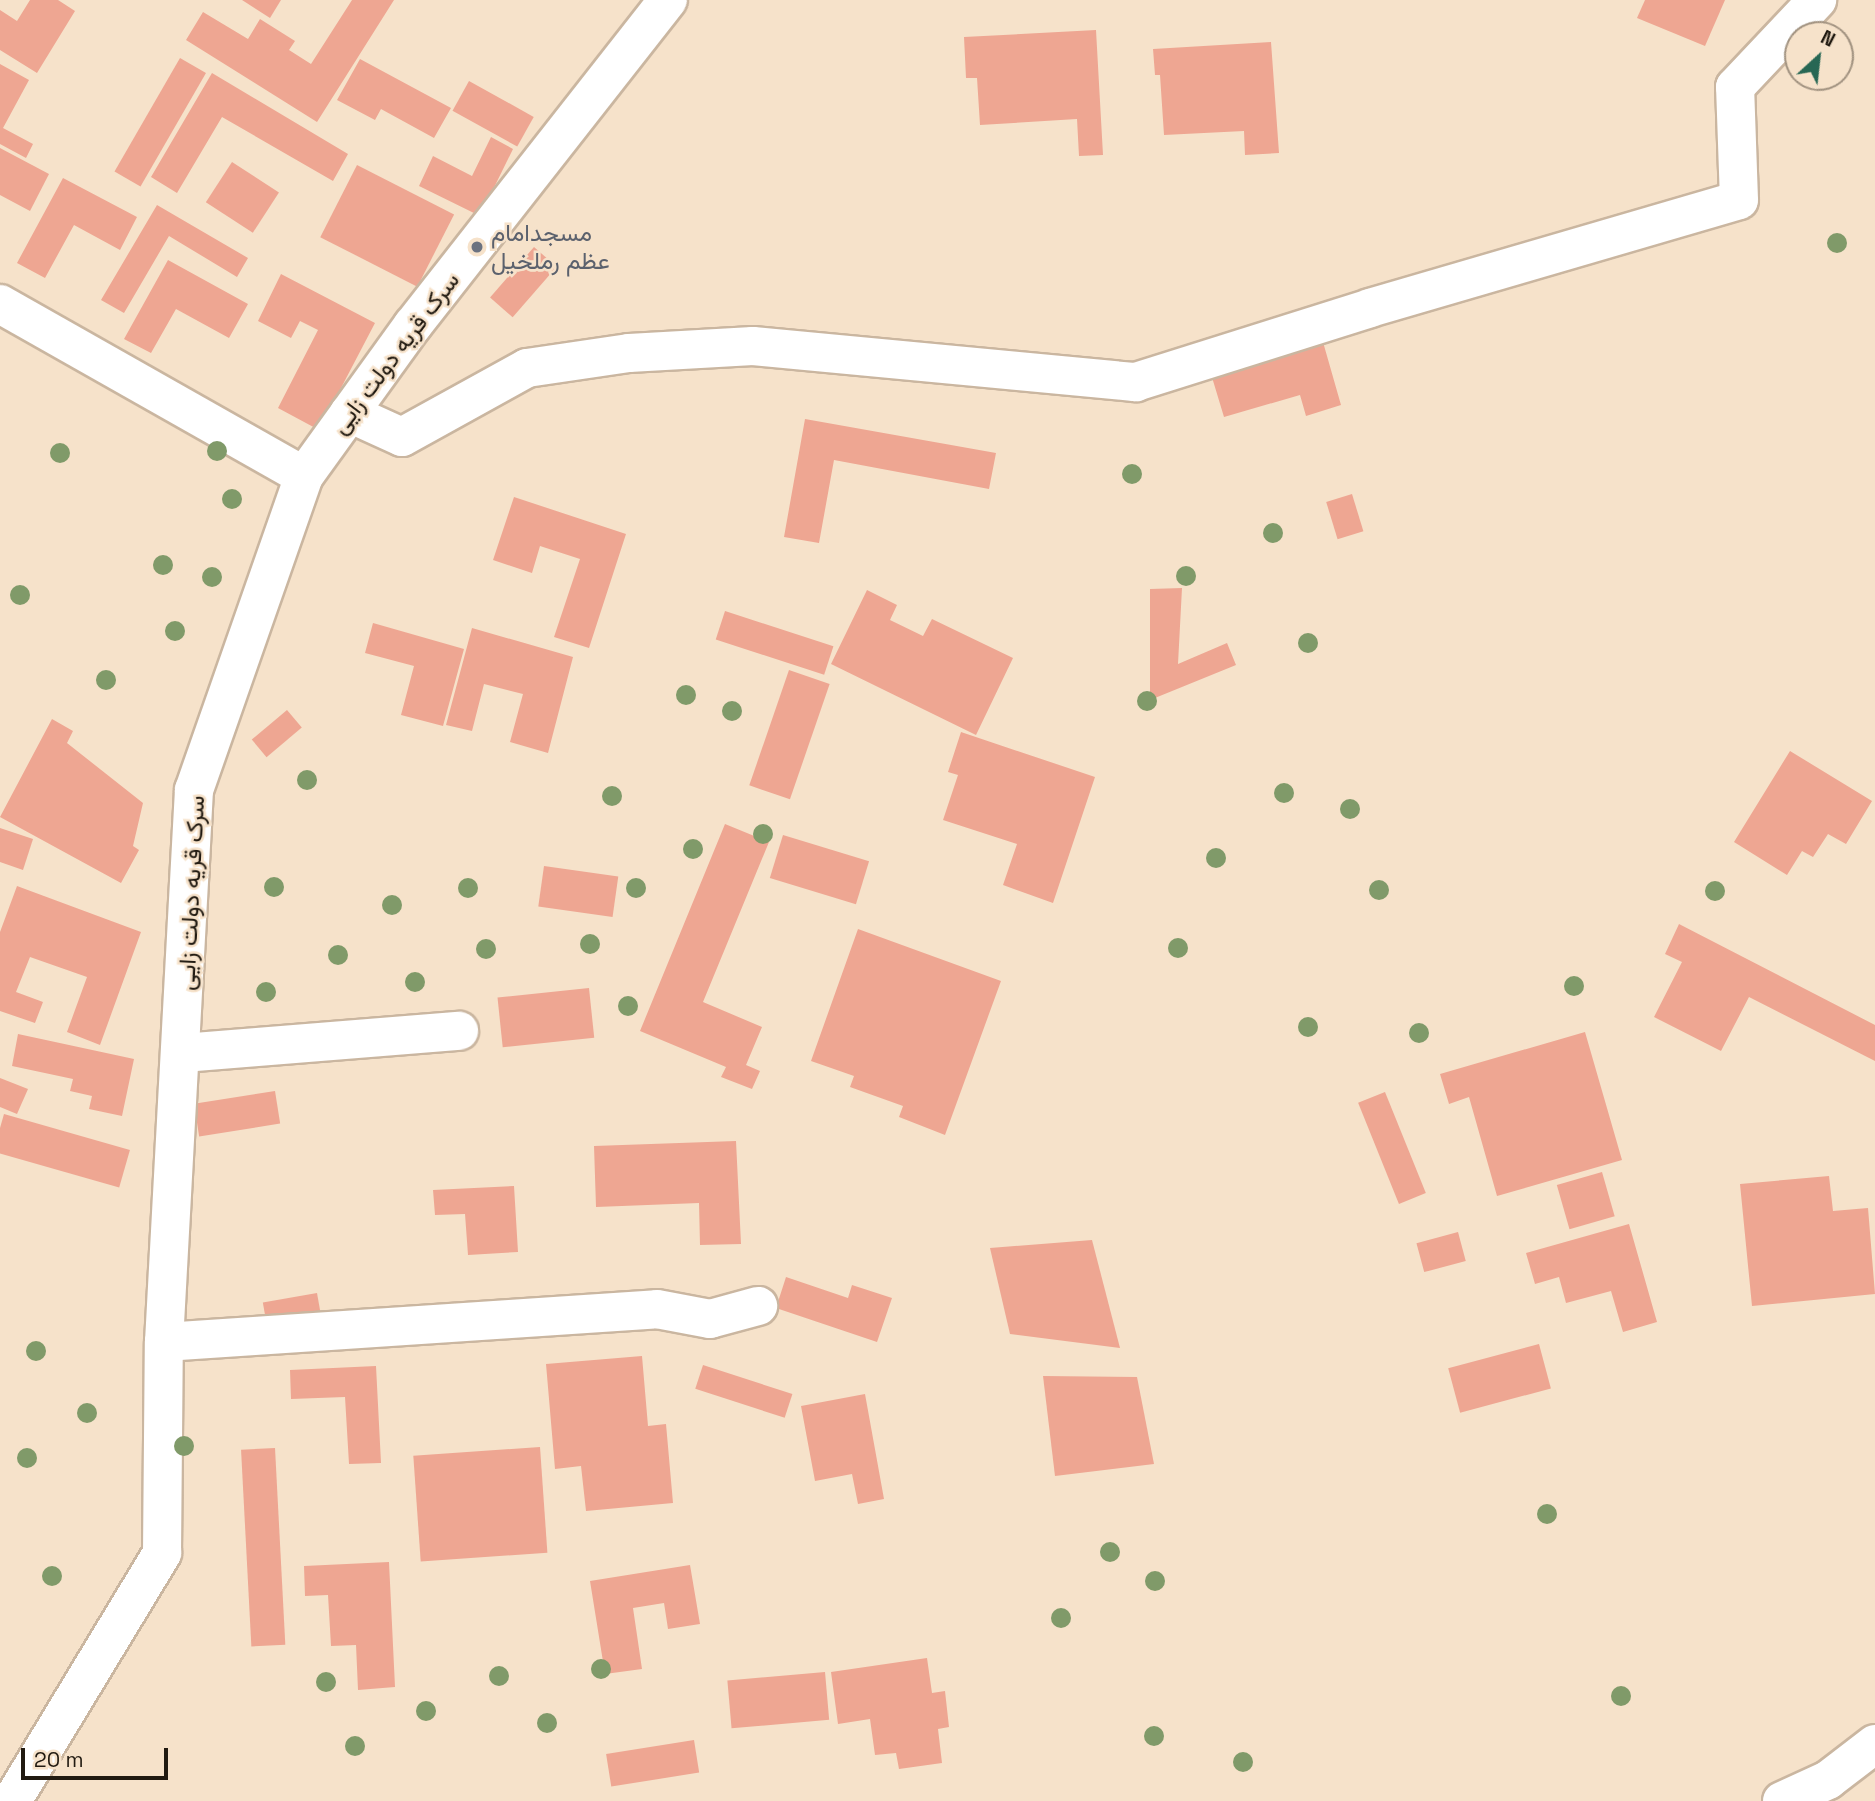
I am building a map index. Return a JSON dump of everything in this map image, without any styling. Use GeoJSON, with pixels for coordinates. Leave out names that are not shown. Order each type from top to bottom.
{"type":"FeatureCollection","features":[{"type":"Feature","properties":{"kind":"street","name":"سرک قریه دولت زایی"},"geometry":{"type":"LineString","coordinates":[[12,1801],[162,1553],[164,1342],[183,1053],[194,790],[304,476],[349,413],[668,0]]}},
{"type":"Feature","properties":{"kind":"street"},"geometry":{"type":"LineString","coordinates":[[349,413],[402,437],[527,368],[629,354],[753,346],[1136,382],[1370,308],[1739,200],[1735,87],[1818,0]]}},
{"type":"Feature","properties":{"kind":"street"},"geometry":{"type":"LineString","coordinates":[[0,304],[304,476]]}},
{"type":"Feature","properties":{"kind":"street"},"geometry":{"type":"LineString","coordinates":[[183,1053],[459,1031]]}},
{"type":"Feature","properties":{"kind":"street"},"geometry":{"type":"LineString","coordinates":[[164,1342],[657,1308],[710,1319],[758,1306]]}},
{"type":"Feature","properties":{"kind":"street"},"geometry":{"type":"LineString","coordinates":[[1782,1801],[1828,1780],[1875,1744]]}},
{"type":"Feature","properties":{"kind":"building"},"geometry":{"type":"Polygon","coordinates":[[[30,0],[58,0],[75,11],[37,73],[0,50],[0,10],[17,21],[30,0]]]}},
{"type":"Feature","properties":{"kind":"building"},"geometry":{"type":"Polygon","coordinates":[[[242,0],[281,0],[270,18],[242,0]]]}},
{"type":"Feature","properties":{"kind":"building"},"geometry":{"type":"Polygon","coordinates":[[[352,0],[394,0],[317,122],[186,40],[203,12],[248,39],[260,19],[295,41],[289,50],[311,64],[352,0]]]}},
{"type":"Feature","properties":{"kind":"building"},"geometry":{"type":"Polygon","coordinates":[[[1645,0],[1725,0],[1705,46],[1637,18],[1645,0]]]}},
{"type":"Feature","properties":{"kind":"building"},"geometry":{"type":"Polygon","coordinates":[[[1096,30],[1103,155],[1079,156],[1077,119],[980,125],[977,78],[966,78],[964,37],[1096,30]]]}},
{"type":"Feature","properties":{"kind":"building"},"geometry":{"type":"Polygon","coordinates":[[[1271,42],[1279,153],[1245,155],[1244,131],[1164,135],[1160,75],[1155,75],[1153,49],[1271,42]]]}},
{"type":"Feature","properties":{"kind":"building"},"geometry":{"type":"Polygon","coordinates":[[[180,58],[206,73],[140,186],[115,171],[180,58]]]}},
{"type":"Feature","properties":{"kind":"building"},"geometry":{"type":"Polygon","coordinates":[[[360,59],[451,108],[434,138],[381,109],[375,120],[337,100],[360,59]]]}},
{"type":"Feature","properties":{"kind":"building"},"geometry":{"type":"Polygon","coordinates":[[[0,64],[29,80],[3,128],[33,144],[26,158],[0,144],[0,64]]]}},
{"type":"Feature","properties":{"kind":"building"},"geometry":{"type":"Polygon","coordinates":[[[212,73],[348,154],[333,181],[222,117],[177,193],[151,177],[212,73]]]}},
{"type":"Feature","properties":{"kind":"building"},"geometry":{"type":"Polygon","coordinates":[[[469,81],[534,117],[517,147],[453,111],[469,81]]]}},
{"type":"Feature","properties":{"kind":"building"},"geometry":{"type":"Polygon","coordinates":[[[491,137],[513,149],[480,216],[419,186],[433,156],[472,176],[491,137]]]}},
{"type":"Feature","properties":{"kind":"building"},"geometry":{"type":"Polygon","coordinates":[[[0,148],[49,174],[30,211],[0,195],[0,148]]]}},
{"type":"Feature","properties":{"kind":"building"},"geometry":{"type":"Polygon","coordinates":[[[232,162],[279,192],[253,233],[206,202],[232,162]]]}},
{"type":"Feature","properties":{"kind":"building"},"geometry":{"type":"Polygon","coordinates":[[[357,165],[454,214],[417,287],[320,237],[357,165]]]}},
{"type":"Feature","properties":{"kind":"building"},"geometry":{"type":"Polygon","coordinates":[[[63,178],[137,217],[120,250],[74,225],[45,278],[17,263],[63,178]]]}},
{"type":"Feature","properties":{"kind":"building"},"geometry":{"type":"Polygon","coordinates":[[[157,205],[248,258],[237,277],[169,236],[124,313],[101,300],[157,205]]]}},
{"type":"Feature","properties":{"kind":"building"},"geometry":{"type":"Polygon","coordinates":[[[534,247],[557,267],[513,317],[490,298],[534,247]]]}},
{"type":"Feature","properties":{"kind":"building"},"geometry":{"type":"Polygon","coordinates":[[[168,260],[248,304],[229,338],[176,309],[151,353],[124,339],[168,260]]]}},
{"type":"Feature","properties":{"kind":"building"},"geometry":{"type":"Polygon","coordinates":[[[281,274],[375,323],[319,430],[278,408],[318,330],[300,321],[291,338],[258,321],[281,274]]]}},
{"type":"Feature","properties":{"kind":"building"},"geometry":{"type":"Polygon","coordinates":[[[1323,342],[1341,405],[1306,416],[1300,395],[1224,417],[1211,374],[1323,342]]]}},
{"type":"Feature","properties":{"kind":"building"},"geometry":{"type":"Polygon","coordinates":[[[805,419],[996,453],[989,489],[834,460],[819,543],[784,537],[805,419]]]}},
{"type":"Feature","properties":{"kind":"building"},"geometry":{"type":"Polygon","coordinates":[[[1352,494],[1363,531],[1338,539],[1326,502],[1352,494]]]}},
{"type":"Feature","properties":{"kind":"building"},"geometry":{"type":"Polygon","coordinates":[[[514,497],[626,534],[589,648],[554,637],[580,559],[540,546],[532,573],[493,560],[514,497]]]}},
{"type":"Feature","properties":{"kind":"building"},"geometry":{"type":"Polygon","coordinates":[[[1182,588],[1178,664],[1227,643],[1236,665],[1150,700],[1150,589],[1182,588]]]}},
{"type":"Feature","properties":{"kind":"building"},"geometry":{"type":"Polygon","coordinates":[[[867,590],[897,605],[890,620],[923,636],[932,619],[1013,658],[976,735],[831,664],[867,590]]]}},
{"type":"Feature","properties":{"kind":"building"},"geometry":{"type":"Polygon","coordinates":[[[725,611],[833,646],[824,675],[716,640],[725,611]]]}},
{"type":"Feature","properties":{"kind":"building"},"geometry":{"type":"Polygon","coordinates":[[[373,623],[464,649],[443,726],[401,715],[414,666],[365,653],[373,623]]]}},
{"type":"Feature","properties":{"kind":"building"},"geometry":{"type":"Polygon","coordinates":[[[472,628],[573,657],[548,753],[510,742],[523,694],[484,684],[472,731],[446,725],[472,628]]]}},
{"type":"Feature","properties":{"kind":"building"},"geometry":{"type":"Polygon","coordinates":[[[789,670],[830,684],[790,799],[749,785],[789,670]]]}},
{"type":"Feature","properties":{"kind":"building"},"geometry":{"type":"Polygon","coordinates":[[[287,710],[302,728],[267,757],[252,740],[287,710]]]}},
{"type":"Feature","properties":{"kind":"building"},"geometry":{"type":"Polygon","coordinates":[[[52,719],[73,731],[67,743],[143,803],[133,846],[139,850],[121,883],[0,817],[52,719]]]}},
{"type":"Feature","properties":{"kind":"building"},"geometry":{"type":"Polygon","coordinates":[[[961,732],[1095,777],[1053,903],[1003,885],[1017,844],[943,820],[958,775],[948,772],[961,732]]]}},
{"type":"Feature","properties":{"kind":"building"},"geometry":{"type":"Polygon","coordinates":[[[1790,751],[1872,801],[1846,844],[1828,834],[1813,857],[1802,851],[1787,875],[1734,842],[1790,751]]]}},
{"type":"Feature","properties":{"kind":"building"},"geometry":{"type":"Polygon","coordinates":[[[725,824],[769,842],[703,1002],[762,1027],[746,1065],[760,1071],[752,1089],[721,1077],[726,1067],[640,1031],[725,824]]]}},
{"type":"Feature","properties":{"kind":"building"},"geometry":{"type":"Polygon","coordinates":[[[0,828],[33,839],[23,870],[0,862],[0,828]]]}},
{"type":"Feature","properties":{"kind":"building"},"geometry":{"type":"Polygon","coordinates":[[[783,835],[869,861],[856,904],[770,878],[783,835]]]}},
{"type":"Feature","properties":{"kind":"building"},"geometry":{"type":"Polygon","coordinates":[[[544,866],[618,876],[613,917],[538,907],[544,866]]]}},
{"type":"Feature","properties":{"kind":"building"},"geometry":{"type":"Polygon","coordinates":[[[17,886],[141,932],[100,1045],[67,1032],[87,977],[30,957],[16,992],[43,1002],[35,1023],[0,1011],[0,932],[17,886]]]}},
{"type":"Feature","properties":{"kind":"building"},"geometry":{"type":"Polygon","coordinates":[[[1679,924],[1875,1025],[1875,1061],[1749,997],[1721,1051],[1654,1017],[1682,962],[1665,954],[1679,924]]]}},
{"type":"Feature","properties":{"kind":"building"},"geometry":{"type":"Polygon","coordinates":[[[858,929],[1001,981],[945,1135],[899,1117],[903,1106],[850,1087],[854,1076],[811,1061],[858,929]]]}},
{"type":"Feature","properties":{"kind":"building"},"geometry":{"type":"Polygon","coordinates":[[[589,988],[594,1038],[503,1047],[498,998],[589,988]]]}},
{"type":"Feature","properties":{"kind":"building"},"geometry":{"type":"Polygon","coordinates":[[[1585,1032],[1622,1160],[1497,1196],[1469,1097],[1449,1104],[1440,1074],[1585,1032]]]}},
{"type":"Feature","properties":{"kind":"building"},"geometry":{"type":"Polygon","coordinates":[[[18,1034],[134,1059],[122,1116],[89,1109],[92,1096],[70,1091],[73,1079],[12,1066],[18,1034]]]}},
{"type":"Feature","properties":{"kind":"building"},"geometry":{"type":"Polygon","coordinates":[[[0,1078],[28,1089],[17,1114],[0,1107],[0,1078]]]}},
{"type":"Feature","properties":{"kind":"building"},"geometry":{"type":"Polygon","coordinates":[[[275,1091],[280,1124],[199,1136],[194,1104],[275,1091]]]}},
{"type":"Feature","properties":{"kind":"building"},"geometry":{"type":"Polygon","coordinates":[[[1385,1092],[1426,1193],[1399,1204],[1358,1103],[1385,1092]]]}},
{"type":"Feature","properties":{"kind":"building"},"geometry":{"type":"Polygon","coordinates":[[[4,1114],[130,1150],[119,1188],[0,1153],[0,1128],[4,1114]]]}},
{"type":"Feature","properties":{"kind":"building"},"geometry":{"type":"Polygon","coordinates":[[[736,1141],[741,1244],[700,1245],[699,1203],[596,1207],[594,1146],[736,1141]]]}},
{"type":"Feature","properties":{"kind":"building"},"geometry":{"type":"Polygon","coordinates":[[[1602,1172],[1615,1216],[1570,1229],[1557,1185],[1602,1172]]]}},
{"type":"Feature","properties":{"kind":"building"},"geometry":{"type":"Polygon","coordinates":[[[1829,1176],[1833,1211],[1868,1208],[1875,1294],[1752,1306],[1740,1184],[1829,1176]]]}},
{"type":"Feature","properties":{"kind":"building"},"geometry":{"type":"Polygon","coordinates":[[[514,1186],[518,1252],[468,1255],[465,1214],[435,1215],[433,1190],[514,1186]]]}},
{"type":"Feature","properties":{"kind":"building"},"geometry":{"type":"Polygon","coordinates":[[[1629,1224],[1657,1322],[1623,1332],[1611,1291],[1566,1303],[1559,1277],[1535,1284],[1526,1253],[1629,1224]]]}},
{"type":"Feature","properties":{"kind":"building"},"geometry":{"type":"Polygon","coordinates":[[[1458,1232],[1466,1261],[1424,1272],[1416,1243],[1458,1232]]]}},
{"type":"Feature","properties":{"kind":"building"},"geometry":{"type":"Polygon","coordinates":[[[1092,1240],[1120,1348],[1010,1334],[990,1248],[1092,1240]]]}},
{"type":"Feature","properties":{"kind":"building"},"geometry":{"type":"Polygon","coordinates":[[[786,1277],[848,1298],[852,1285],[892,1298],[877,1342],[776,1308],[786,1277]]]}},
{"type":"Feature","properties":{"kind":"building"},"geometry":{"type":"Polygon","coordinates":[[[317,1293],[322,1322],[268,1331],[263,1303],[317,1293]]]}},
{"type":"Feature","properties":{"kind":"building"},"geometry":{"type":"Polygon","coordinates":[[[1539,1344],[1551,1388],[1460,1413],[1448,1368],[1539,1344]]]}},
{"type":"Feature","properties":{"kind":"building"},"geometry":{"type":"Polygon","coordinates":[[[642,1356],[648,1426],[666,1424],[673,1503],[586,1511],[581,1466],[555,1469],[546,1364],[642,1356]]]}},
{"type":"Feature","properties":{"kind":"building"},"geometry":{"type":"Polygon","coordinates":[[[703,1365],[792,1394],[785,1418],[695,1389],[703,1365]]]}},
{"type":"Feature","properties":{"kind":"building"},"geometry":{"type":"Polygon","coordinates":[[[376,1366],[381,1463],[349,1464],[345,1397],[291,1399],[290,1370],[376,1366]]]}},
{"type":"Feature","properties":{"kind":"building"},"geometry":{"type":"Polygon","coordinates":[[[1043,1376],[1137,1377],[1154,1464],[1055,1476],[1043,1376]]]}},
{"type":"Feature","properties":{"kind":"building"},"geometry":{"type":"Polygon","coordinates":[[[865,1394],[884,1499],[858,1504],[852,1474],[815,1481],[801,1406],[865,1394]]]}},
{"type":"Feature","properties":{"kind":"building"},"geometry":{"type":"Polygon","coordinates":[[[540,1447],[547,1553],[421,1562],[413,1456],[540,1447]]]}},
{"type":"Feature","properties":{"kind":"building"},"geometry":{"type":"Polygon","coordinates":[[[275,1448],[285,1645],[251,1647],[241,1450],[275,1448]]]}},
{"type":"Feature","properties":{"kind":"building"},"geometry":{"type":"Polygon","coordinates":[[[389,1562],[395,1687],[358,1690],[356,1645],[331,1646],[328,1595],[305,1596],[304,1566],[389,1562]]]}},
{"type":"Feature","properties":{"kind":"building"},"geometry":{"type":"Polygon","coordinates":[[[690,1565],[700,1624],[668,1629],[664,1603],[633,1608],[642,1669],[605,1674],[590,1581],[690,1565]]]}},
{"type":"Feature","properties":{"kind":"building"},"geometry":{"type":"Polygon","coordinates":[[[927,1658],[932,1693],[945,1691],[949,1727],[938,1729],[942,1763],[899,1769],[896,1753],[875,1755],[870,1719],[838,1724],[831,1672],[927,1658]]]}},
{"type":"Feature","properties":{"kind":"building"},"geometry":{"type":"Polygon","coordinates":[[[825,1672],[829,1720],[732,1728],[727,1681],[825,1672]]]}},
{"type":"Feature","properties":{"kind":"building"},"geometry":{"type":"Polygon","coordinates":[[[694,1740],[699,1773],[611,1787],[606,1754],[694,1740]]]}},
{"type":"Feature","properties":{"kind":"place","name":"مسجدامام عظم رملخیل"},"geometry":{"type":"Point","coordinates":[477,247]}}]}
